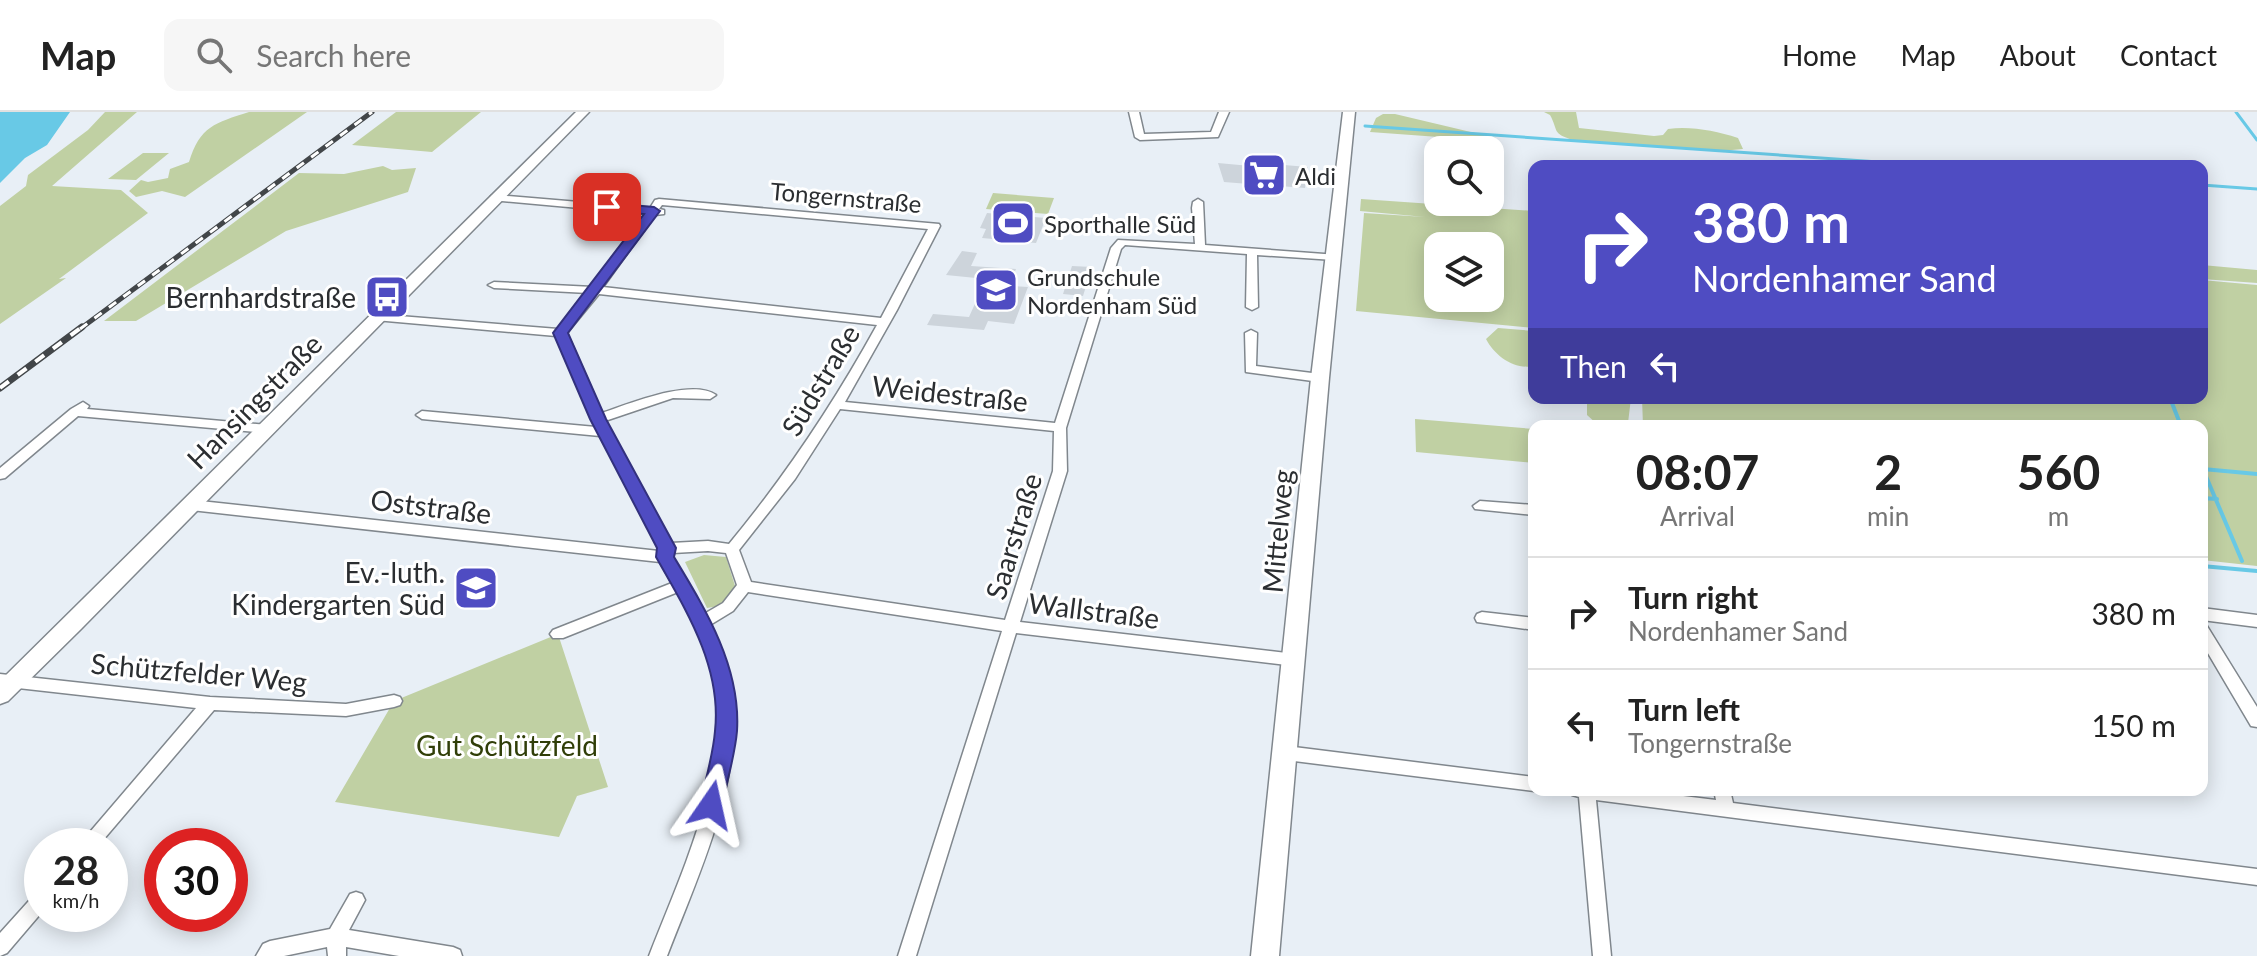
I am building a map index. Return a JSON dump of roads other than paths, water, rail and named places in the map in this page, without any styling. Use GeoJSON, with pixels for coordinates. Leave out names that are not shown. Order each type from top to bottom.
{"type":"FeatureCollection","features":[{"type":"Feature","properties":{"kind":"street","name":"Hansingstraße"},"geometry":{"type":"LineString","coordinates":[[0,695],[7,681],[191,505],[375,317],[583,112]]}},
{"type":"Feature","properties":{"kind":"street"},"geometry":{"type":"LineString","coordinates":[[1134,112],[1140,137],[1215,135],[1224,112]]}},
{"type":"Feature","properties":{"kind":"street","name":"Mittelweg"},"geometry":{"type":"LineString","coordinates":[[1265,956],[1320,378],[1349,112]]}},
{"type":"Feature","properties":{"kind":"street","name":"Tongernstraße"},"geometry":{"type":"LineString","coordinates":[[495,198],[654,211],[659,202],[935,226]]}},
{"type":"Feature","properties":{"kind":"street"},"geometry":{"type":"LineString","coordinates":[[1198,202],[1196,213],[1200,247]]}},
{"type":"Feature","properties":{"kind":"street"},"geometry":{"type":"LineString","coordinates":[[561,333],[654,211]]}},
{"type":"Feature","properties":{"kind":"street","name":"Südstraße"},"geometry":{"type":"LineString","coordinates":[[732,549],[763,514],[835,405],[935,226]]}},
{"type":"Feature","properties":{"kind":"street","name":"Saarstraße"},"geometry":{"type":"LineString","coordinates":[[907,956],[1060,471],[1060,428],[1116,248],[1122,242],[1334,257]]}},
{"type":"Feature","properties":{"kind":"street"},"geometry":{"type":"LineString","coordinates":[[1252,252],[1252,307]]}},
{"type":"Feature","properties":{"kind":"street"},"geometry":{"type":"LineString","coordinates":[[494,285],[596,290],[882,322]]}},
{"type":"Feature","properties":{"kind":"street"},"geometry":{"type":"LineString","coordinates":[[375,317],[561,333]]}},
{"type":"Feature","properties":{"kind":"street"},"geometry":{"type":"LineString","coordinates":[[561,333],[601,426],[681,585],[703,622],[721,675],[726,730],[706,829],[658,956]]}},
{"type":"Feature","properties":{"kind":"street"},"geometry":{"type":"LineString","coordinates":[[1251,333],[1250,369],[1320,378]]}},
{"type":"Feature","properties":{"kind":"street"},"geometry":{"type":"LineString","coordinates":[[422,415],[601,426],[672,394],[710,395]]}},
{"type":"Feature","properties":{"kind":"street","name":"Weidestraße"},"geometry":{"type":"LineString","coordinates":[[835,405],[1060,428]]}},
{"type":"Feature","properties":{"kind":"street"},"geometry":{"type":"LineString","coordinates":[[0,475],[81,408],[267,429]]}},
{"type":"Feature","properties":{"kind":"street","name":"Oststraße"},"geometry":{"type":"LineString","coordinates":[[191,505],[666,552],[708,546],[732,549]]}},
{"type":"Feature","properties":{"kind":"street"},"geometry":{"type":"LineString","coordinates":[[1480,506],[1528,510]]}},
{"type":"Feature","properties":{"kind":"street"},"geometry":{"type":"LineString","coordinates":[[703,622],[728,607],[745,586],[732,549]]}},
{"type":"Feature","properties":{"kind":"street"},"geometry":{"type":"LineString","coordinates":[[558,634],[681,585]]}},
{"type":"Feature","properties":{"kind":"street","name":"Wallstraße"},"geometry":{"type":"LineString","coordinates":[[745,586],[1012,627],[1295,660]]}},
{"type":"Feature","properties":{"kind":"street"},"geometry":{"type":"LineString","coordinates":[[2208,615],[2257,621]]}},
{"type":"Feature","properties":{"kind":"street"},"geometry":{"type":"LineString","coordinates":[[1482,618],[1528,623]]}},
{"type":"Feature","properties":{"kind":"street"},"geometry":{"type":"LineString","coordinates":[[2208,640],[2257,721]]}},
{"type":"Feature","properties":{"kind":"street","name":"Schützfelder Weg"},"geometry":{"type":"LineString","coordinates":[[7,681],[210,703],[346,710],[394,701]]}},
{"type":"Feature","properties":{"kind":"street"},"geometry":{"type":"LineString","coordinates":[[102,828],[210,703]]}},
{"type":"Feature","properties":{"kind":"street"},"geometry":{"type":"LineString","coordinates":[[1286,753],[1528,783]]}},
{"type":"Feature","properties":{"kind":"street"},"geometry":{"type":"LineString","coordinates":[[1583,796],[1602,956]]}},
{"type":"Feature","properties":{"kind":"street"},"geometry":{"type":"LineString","coordinates":[[1620,796],[2257,877]]}},
{"type":"Feature","properties":{"kind":"street"},"geometry":{"type":"LineString","coordinates":[[1723,796],[1726,810]]}},
{"type":"Feature","properties":{"kind":"street"},"geometry":{"type":"LineString","coordinates":[[337,946],[356,900]]}},
{"type":"Feature","properties":{"kind":"street"},"geometry":{"type":"LineString","coordinates":[[0,947],[24,920]]}},
{"type":"Feature","properties":{"kind":"street"},"geometry":{"type":"LineString","coordinates":[[265,956],[270,950],[337,946],[453,956]]}},
{"type":"Feature","properties":{"kind":"water"},"geometry":{"type":"Polygon","coordinates":[[[0,112],[70,112],[47,145],[25,158],[0,183],[0,112]]]}},
{"type":"Feature","properties":{"kind":"waterway"},"geometry":{"type":"LineString","coordinates":[[2236,112],[2257,140]]}},
{"type":"Feature","properties":{"kind":"waterway"},"geometry":{"type":"LineString","coordinates":[[1365,126],[1850,160]]}},
{"type":"Feature","properties":{"kind":"waterway"},"geometry":{"type":"LineString","coordinates":[[2208,185],[2257,189]]}},
{"type":"Feature","properties":{"kind":"waterway"},"geometry":{"type":"LineString","coordinates":[[2172,404],[2179,420]]}},
{"type":"Feature","properties":{"kind":"waterway"},"geometry":{"type":"LineString","coordinates":[[2208,469],[2257,474]]}},
{"type":"Feature","properties":{"kind":"waterway"},"geometry":{"type":"LineString","coordinates":[[2208,481],[2216,499]]}},
{"type":"Feature","properties":{"kind":"waterway"},"geometry":{"type":"LineString","coordinates":[[2208,498],[2216,499]]}},
{"type":"Feature","properties":{"kind":"waterway"},"geometry":{"type":"LineString","coordinates":[[2216,499],[2242,561]]}},
{"type":"Feature","properties":{"kind":"waterway"},"geometry":{"type":"LineString","coordinates":[[2208,567],[2257,571]]}},
{"type":"Feature","properties":{"kind":"railway"},"geometry":{"type":"LineString","coordinates":[[80,329],[372,112]]}},
{"type":"Feature","properties":{"kind":"railway"},"geometry":{"type":"LineString","coordinates":[[0,388],[82,327]]}},
{"type":"Feature","properties":{"kind":"place","name":"Aldi"},"geometry":{"type":"Point","coordinates":[1264,175]}},
{"type":"Feature","properties":{"kind":"place","name":"Sporthalle Süd"},"geometry":{"type":"Point","coordinates":[1013,223]}},
{"type":"Feature","properties":{"kind":"place","name":"Grundschule Nordenham Süd"},"geometry":{"type":"Point","coordinates":[996,290]}},
{"type":"Feature","properties":{"kind":"place","name":"Bernhardstraße"},"geometry":{"type":"Point","coordinates":[387,297]}},
{"type":"Feature","properties":{"kind":"place","name":"Ev.-luth. Kindergarten Süd"},"geometry":{"type":"Point","coordinates":[476,588]}},
{"type":"Feature","properties":{"kind":"park label","name":"Gut Schützfeld"},"geometry":{"type":"Point","coordinates":[507,745]}}]}
